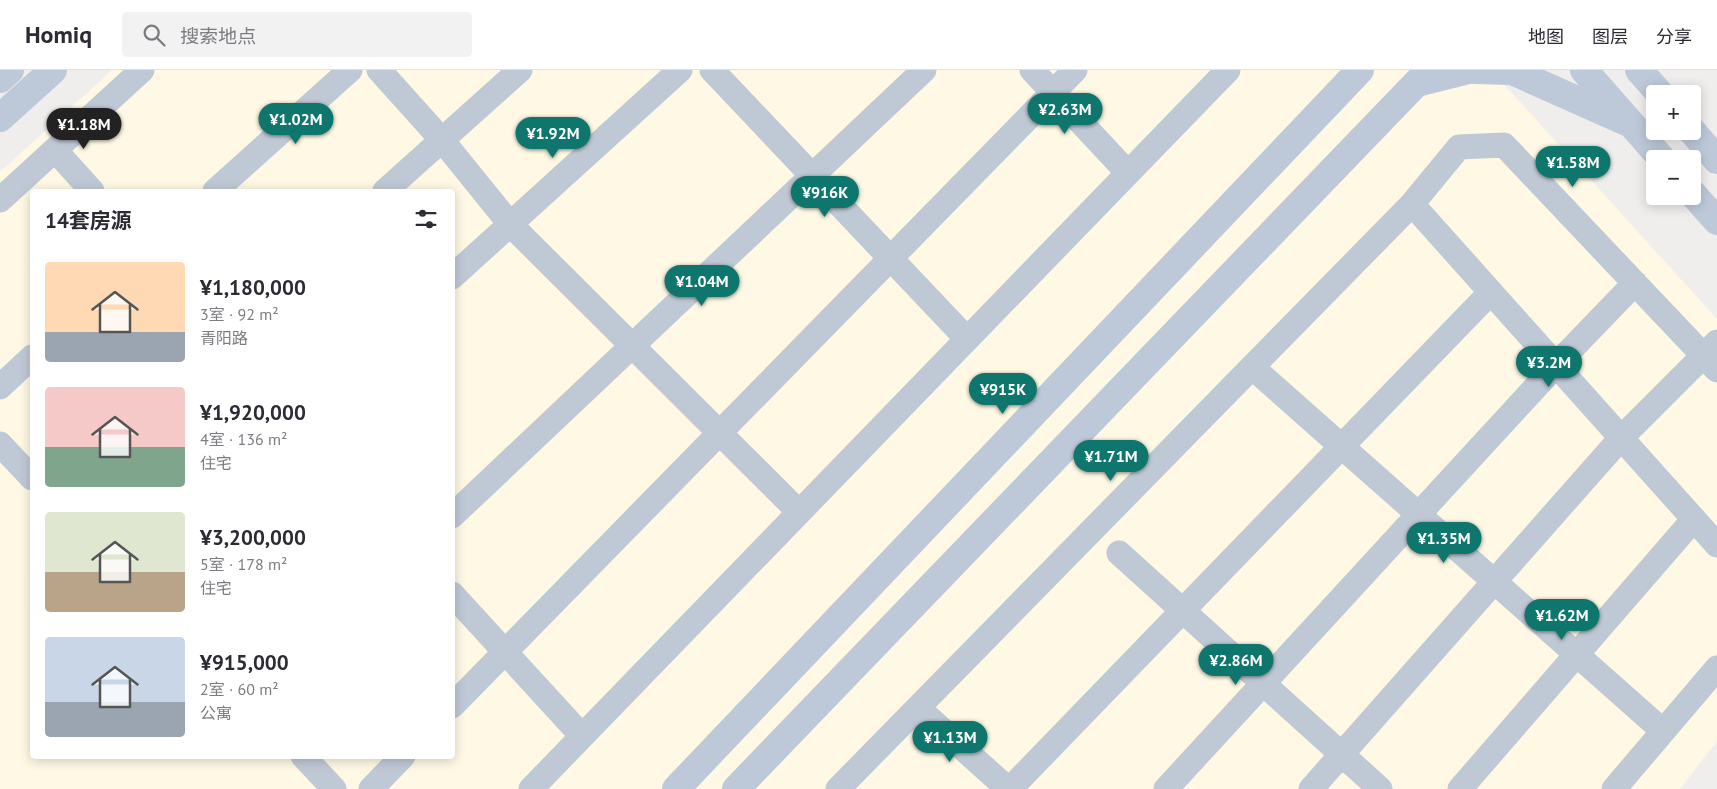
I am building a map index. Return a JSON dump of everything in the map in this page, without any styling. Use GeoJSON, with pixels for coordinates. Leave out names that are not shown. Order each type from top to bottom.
{"type":"FeatureCollection","features":[{"type":"Feature","properties":{"kind":"street"},"geometry":{"type":"LineString","coordinates":[[0,79],[10,70]]}},
{"type":"Feature","properties":{"kind":"street"},"geometry":{"type":"LineString","coordinates":[[0,118],[53,70]]}},
{"type":"Feature","properties":{"kind":"street"},"geometry":{"type":"LineString","coordinates":[[0,200],[142,70]]}},
{"type":"Feature","properties":{"kind":"street"},"geometry":{"type":"LineString","coordinates":[[217,189],[350,70]]}},
{"type":"Feature","properties":{"kind":"street"},"geometry":{"type":"LineString","coordinates":[[378,70],[442,140],[510,224],[799,512]]}},
{"type":"Feature","properties":{"kind":"street"},"geometry":{"type":"LineString","coordinates":[[387,189],[520,70]]}},
{"type":"Feature","properties":{"kind":"street"},"geometry":{"type":"LineString","coordinates":[[455,274],[680,70]]}},
{"type":"Feature","properties":{"kind":"street"},"geometry":{"type":"LineString","coordinates":[[712,70],[967,339]]}},
{"type":"Feature","properties":{"kind":"street"},"geometry":{"type":"LineString","coordinates":[[455,513],[924,70]]}},
{"type":"Feature","properties":{"kind":"street"},"geometry":{"type":"LineString","coordinates":[[1032,70],[1128,173]]}},
{"type":"Feature","properties":{"kind":"street"},"geometry":{"type":"LineString","coordinates":[[455,703],[1075,70]]}},
{"type":"Feature","properties":{"kind":"street"},"geometry":{"type":"LineString","coordinates":[[531,789],[1228,70]]}},
{"type":"Feature","properties":{"kind":"street"},"geometry":{"type":"LineString","coordinates":[[676,789],[1360,70]]}},
{"type":"Feature","properties":{"kind":"street"},"geometry":{"type":"LineString","coordinates":[[736,789],[1423,76],[1469,70]]}},
{"type":"Feature","properties":{"kind":"street"},"geometry":{"type":"LineString","coordinates":[[1475,70],[1512,72],[1632,124]]}},
{"type":"Feature","properties":{"kind":"street"},"geometry":{"type":"LineString","coordinates":[[1584,70],[1654,150]]}},
{"type":"Feature","properties":{"kind":"street"},"geometry":{"type":"LineString","coordinates":[[1639,70],[1652,85]]}},
{"type":"Feature","properties":{"kind":"street"},"geometry":{"type":"LineString","coordinates":[[1700,140],[1717,160]]}},
{"type":"Feature","properties":{"kind":"street"},"geometry":{"type":"LineString","coordinates":[[838,789],[1412,204],[1460,148],[1504,145],[1635,283],[1713,356],[1622,438],[1311,789]]}},
{"type":"Feature","properties":{"kind":"street"},"geometry":{"type":"LineString","coordinates":[[55,150],[90,189]]}},
{"type":"Feature","properties":{"kind":"street"},"geometry":{"type":"LineString","coordinates":[[1701,203],[1717,221]]}},
{"type":"Feature","properties":{"kind":"street"},"geometry":{"type":"LineString","coordinates":[[1412,204],[1717,545]]}},
{"type":"Feature","properties":{"kind":"street"},"geometry":{"type":"LineString","coordinates":[[1166,789],[1556,365],[1635,283]]}},
{"type":"Feature","properties":{"kind":"street"},"geometry":{"type":"LineString","coordinates":[[918,708],[1009,789],[1491,292]]}},
{"type":"Feature","properties":{"kind":"street"},"geometry":{"type":"LineString","coordinates":[[0,387],[30,359]]}},
{"type":"Feature","properties":{"kind":"street"},"geometry":{"type":"LineString","coordinates":[[1252,367],[1663,732]]}},
{"type":"Feature","properties":{"kind":"street"},"geometry":{"type":"LineString","coordinates":[[0,444],[30,476]]}},
{"type":"Feature","properties":{"kind":"street"},"geometry":{"type":"LineString","coordinates":[[1460,789],[1694,519]]}},
{"type":"Feature","properties":{"kind":"street"},"geometry":{"type":"LineString","coordinates":[[1118,554],[1380,789]]}},
{"type":"Feature","properties":{"kind":"street"},"geometry":{"type":"LineString","coordinates":[[455,597],[582,736]]}},
{"type":"Feature","properties":{"kind":"street"},"geometry":{"type":"LineString","coordinates":[[1614,789],[1717,668]]}},
{"type":"Feature","properties":{"kind":"street"},"geometry":{"type":"LineString","coordinates":[[306,759],[334,789]]}},
{"type":"Feature","properties":{"kind":"street"},"geometry":{"type":"LineString","coordinates":[[371,789],[400,759]]}},
{"type":"Feature","properties":{"kind":"shaded area"},"geometry":{"type":"Polygon","coordinates":[[[112,70],[1491,70],[1717,319],[1717,741],[1680,789],[0,789],[0,172],[112,70]]]}}]}
